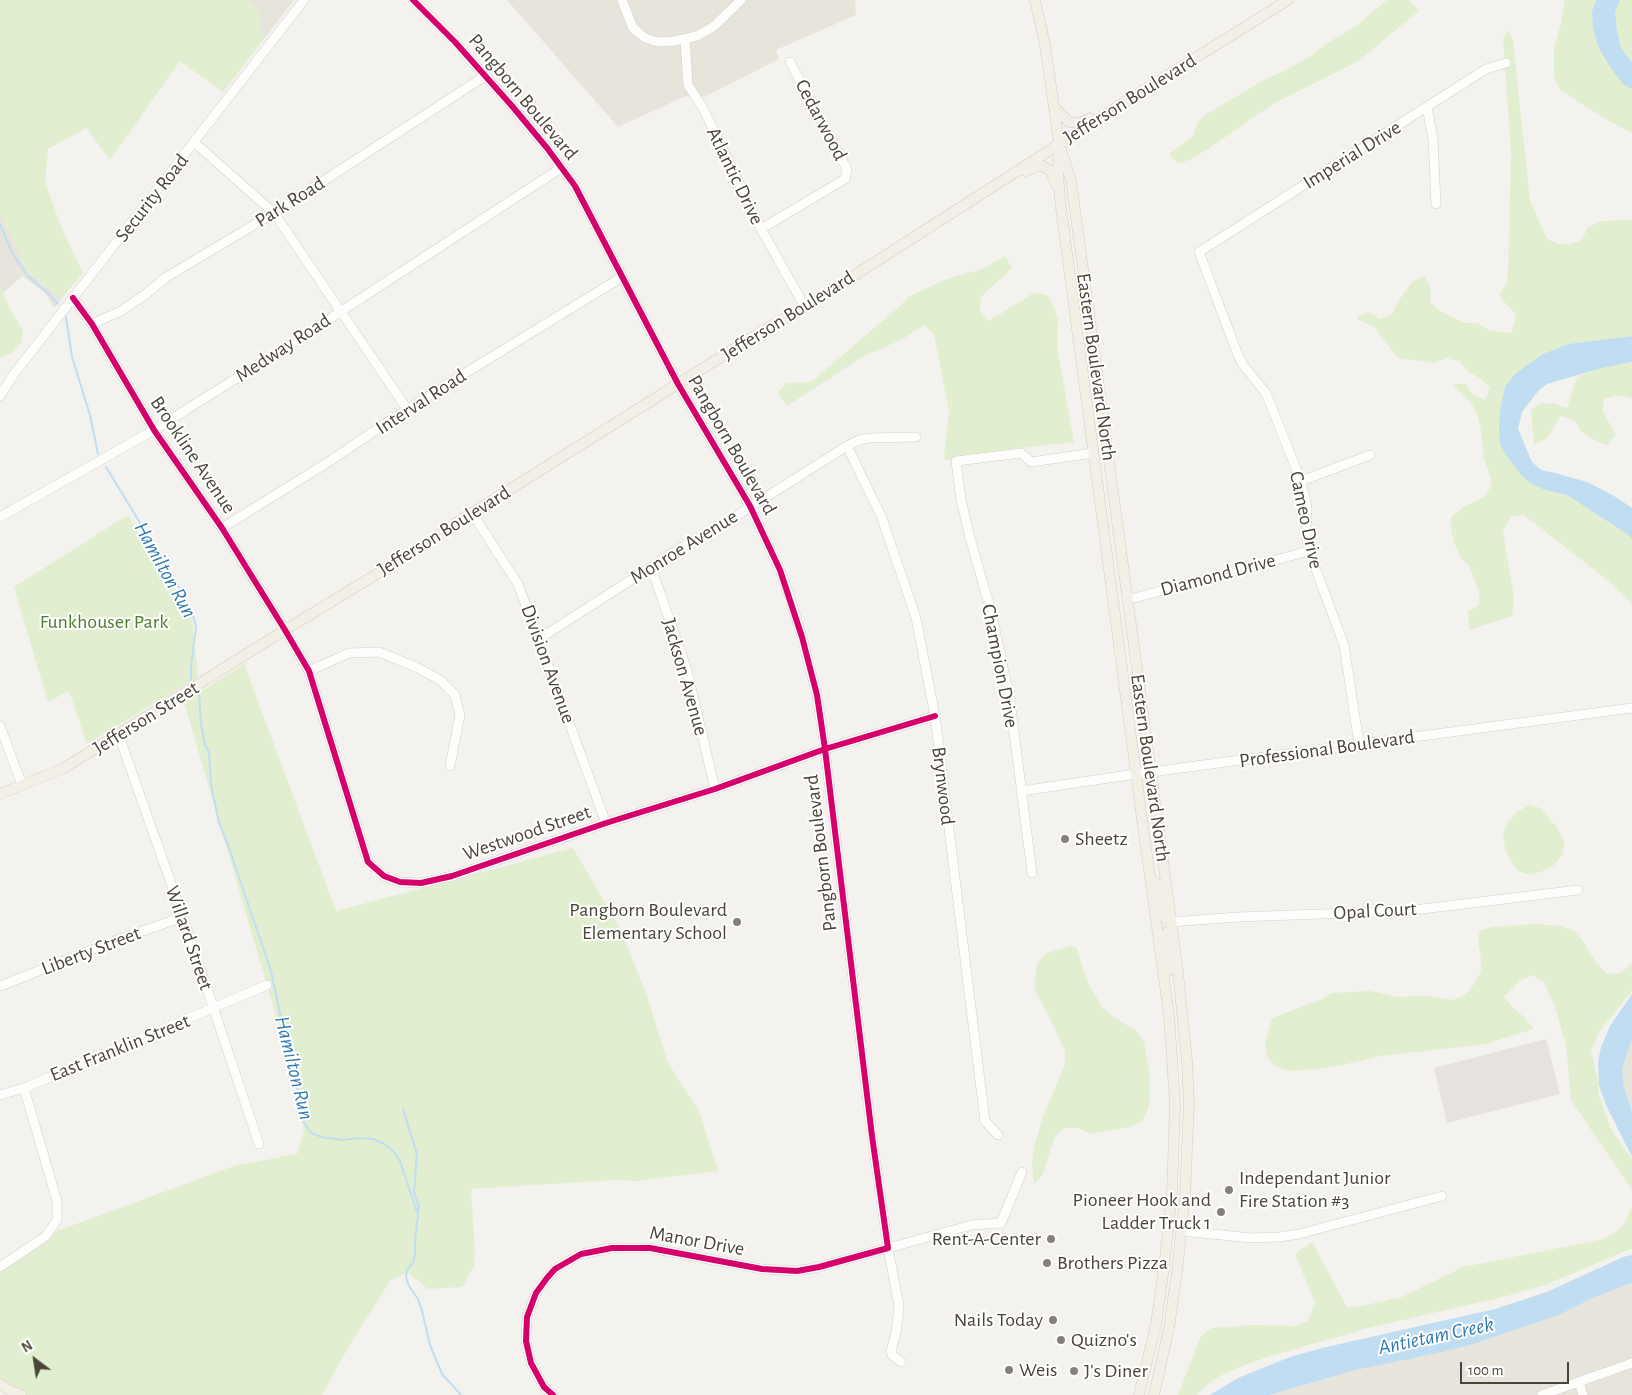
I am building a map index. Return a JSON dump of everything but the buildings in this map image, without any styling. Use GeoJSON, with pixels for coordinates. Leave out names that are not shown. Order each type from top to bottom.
{"type":"FeatureCollection","features":[{"type":"Feature","properties":{"kind":"main road","name":"Eastern Boulevard North"},"geometry":{"type":"LineString","coordinates":[[1035,0],[1045,45],[1059,144],[1058,176],[1061,208],[1169,1016],[1175,1104],[1172,1193],[1156,1324],[1139,1395]]}},
{"type":"Feature","properties":{"kind":"main road","name":"Jefferson Boulevard"},"geometry":{"type":"LineString","coordinates":[[285,630],[423,546],[472,513],[678,384],[805,307],[1286,1]]}},
{"type":"Feature","properties":{"kind":"main road"},"geometry":{"type":"LineString","coordinates":[[1054,107],[1069,122],[1080,123],[1125,102]]}},
{"type":"Feature","properties":{"kind":"main road","name":"Eastern Boulevard North"},"geometry":{"type":"LineString","coordinates":[[1059,144],[1070,173],[1184,1013],[1189,1104],[1185,1196],[1169,1328],[1154,1395]]}},
{"type":"Feature","properties":{"kind":"main road"},"geometry":{"type":"LineString","coordinates":[[1005,178],[1038,166],[1047,168],[1054,176],[1061,208]]}},
{"type":"Feature","properties":{"kind":"main road"},"geometry":{"type":"LineString","coordinates":[[1093,453],[1099,455],[1102,460],[1109,511],[1117,523]]}},
{"type":"Feature","properties":{"kind":"main road"},"geometry":{"type":"LineString","coordinates":[[1102,514],[1108,530],[1116,589],[1120,597],[1127,600]]}},
{"type":"Feature","properties":{"kind":"main road","name":"Jefferson Street"},"geometry":{"type":"LineString","coordinates":[[0,794],[64,768],[285,630]]}},
{"type":"Feature","properties":{"kind":"main road"},"geometry":{"type":"LineString","coordinates":[[1146,846],[1161,899],[1163,914],[1166,920],[1171,922],[1166,935],[1170,975],[1169,1016]]}},
{"type":"Feature","properties":{"kind":"main road"},"geometry":{"type":"LineString","coordinates":[[1168,1230],[1181,1231]]}},
{"type":"Feature","properties":{"kind":"main road"},"geometry":{"type":"LineString","coordinates":[[0,1384],[21,1395]]}},
{"type":"Feature","properties":{"kind":"main road"},"geometry":{"type":"LineString","coordinates":[[1142,1384],[1148,1389],[1148,1395]]}},
{"type":"Feature","properties":{"kind":"street","name":"Pangborn Boulevard"},"geometry":{"type":"LineString","coordinates":[[412,0],[455,42],[485,76],[547,148],[575,186],[678,384],[750,506],[780,570],[802,637],[817,695],[872,1136],[888,1248],[899,1306],[896,1334],[891,1350],[892,1355],[901,1362]]}},
{"type":"Feature","properties":{"kind":"street"},"geometry":{"type":"LineString","coordinates":[[622,0],[633,28],[645,38],[658,42],[697,36],[713,27],[741,0]]}},
{"type":"Feature","properties":{"kind":"street","name":"Security Road"},"geometry":{"type":"LineString","coordinates":[[0,396],[14,374],[194,143],[301,1]]}},
{"type":"Feature","properties":{"kind":"street","name":"Atlantic Drive"},"geometry":{"type":"LineString","coordinates":[[685,39],[688,85],[703,108],[761,230],[805,307]]}},
{"type":"Feature","properties":{"kind":"street","name":"Cedarwood"},"geometry":{"type":"LineString","coordinates":[[761,230],[844,179],[847,169],[790,62]]}},
{"type":"Feature","properties":{"kind":"street","name":"Imperial Drive"},"geometry":{"type":"LineString","coordinates":[[1199,252],[1486,69],[1506,63]]}},
{"type":"Feature","properties":{"kind":"street","name":"Park Road"},"geometry":{"type":"LineString","coordinates":[[92,324],[121,311],[165,278],[274,213],[485,76]]}},
{"type":"Feature","properties":{"kind":"street"},"geometry":{"type":"LineString","coordinates":[[1427,107],[1433,139],[1436,204]]}},
{"type":"Feature","properties":{"kind":"street"},"geometry":{"type":"LineString","coordinates":[[194,143],[274,213],[407,409]]}},
{"type":"Feature","properties":{"kind":"street","name":"Medway Road"},"geometry":{"type":"LineString","coordinates":[[0,518],[154,430],[294,342],[561,168]]}},
{"type":"Feature","properties":{"kind":"street","name":"Cameo Drive"},"geometry":{"type":"LineString","coordinates":[[1199,252],[1238,355],[1243,365],[1266,393],[1301,481],[1307,507],[1306,536],[1309,551],[1344,645],[1359,744]]}},
{"type":"Feature","properties":{"kind":"street","name":"Interval Road"},"geometry":{"type":"LineString","coordinates":[[222,528],[330,461],[407,409],[622,277]]}},
{"type":"Feature","properties":{"kind":"street","name":"Brookline Avenue"},"geometry":{"type":"LineString","coordinates":[[73,298],[92,324],[154,430],[222,528],[285,630]]}},
{"type":"Feature","properties":{"kind":"street","name":"Monroe Avenue"},"geometry":{"type":"LineString","coordinates":[[539,639],[846,446],[869,438],[916,438]]}},
{"type":"Feature","properties":{"kind":"street","name":"Brynwood"},"geometry":{"type":"LineString","coordinates":[[846,446],[882,518],[916,618],[935,716],[985,1121],[998,1135]]}},
{"type":"Feature","properties":{"kind":"street","name":"Champion Drive"},"geometry":{"type":"LineString","coordinates":[[1032,873],[1010,701],[1001,655],[961,500],[956,461],[1021,453],[1031,462],[1093,453]]}},
{"type":"Feature","properties":{"kind":"street"},"geometry":{"type":"LineString","coordinates":[[1301,481],[1370,455]]}},
{"type":"Feature","properties":{"kind":"street","name":"Division Avenue"},"geometry":{"type":"LineString","coordinates":[[472,513],[518,584],[606,823]]}},
{"type":"Feature","properties":{"kind":"street","name":"Diamond Drive"},"geometry":{"type":"LineString","coordinates":[[1127,600],[1309,551]]}},
{"type":"Feature","properties":{"kind":"street","name":"Jackson Avenue"},"geometry":{"type":"LineString","coordinates":[[651,567],[687,670],[715,788]]}},
{"type":"Feature","properties":{"kind":"street","name":"Westwood Street"},"geometry":{"type":"LineString","coordinates":[[285,630],[309,671],[368,862],[384,876],[400,882],[421,883],[452,876],[825,749],[935,716]]}},
{"type":"Feature","properties":{"kind":"street"},"geometry":{"type":"LineString","coordinates":[[309,671],[349,653],[379,652],[418,668],[440,680],[455,695],[460,714],[450,766]]}},
{"type":"Feature","properties":{"kind":"street","name":"Professional Boulevard"},"geometry":{"type":"LineString","coordinates":[[1022,791],[1150,772],[1632,708]]}},
{"type":"Feature","properties":{"kind":"street"},"geometry":{"type":"LineString","coordinates":[[0,726],[22,785]]}},
{"type":"Feature","properties":{"kind":"street","name":"Willard Street"},"geometry":{"type":"LineString","coordinates":[[118,733],[183,917],[259,1144]]}},
{"type":"Feature","properties":{"kind":"street","name":"Opal Court"},"geometry":{"type":"LineString","coordinates":[[1171,922],[1238,917],[1406,910],[1578,890]]}},
{"type":"Feature","properties":{"kind":"street","name":"Liberty Street"},"geometry":{"type":"LineString","coordinates":[[0,986],[117,940],[183,917]]}},
{"type":"Feature","properties":{"kind":"street","name":"East Franklin Street"},"geometry":{"type":"LineString","coordinates":[[0,1095],[24,1088],[267,985]]}},
{"type":"Feature","properties":{"kind":"street"},"geometry":{"type":"LineString","coordinates":[[0,1266],[46,1236],[57,1220],[57,1201],[24,1088]]}},
{"type":"Feature","properties":{"kind":"street","name":"Manor Drive"},"geometry":{"type":"LineString","coordinates":[[553,1395],[544,1386],[531,1364],[526,1341],[526,1317],[536,1293],[547,1278],[555,1269],[581,1254],[612,1248],[650,1248],[762,1269],[797,1270],[819,1267],[972,1226],[1001,1223],[1022,1172]]}},
{"type":"Feature","properties":{"kind":"street"},"geometry":{"type":"LineString","coordinates":[[1181,1231],[1252,1238],[1279,1237],[1299,1234],[1442,1196]]}},
{"type":"Feature","properties":{"kind":"street"},"geometry":{"type":"LineString","coordinates":[[1542,1395],[1632,1363]]}},
{"type":"Feature","properties":{"kind":"street"},"geometry":{"type":"LineString","coordinates":[[1579,1382],[1583,1395]]}},
{"type":"Feature","properties":{"kind":"shaded area"},"geometry":{"type":"Polygon","coordinates":[[[237,0],[294,0],[265,38],[237,0]]]}},
{"type":"Feature","properties":{"kind":"shaded area"},"geometry":{"type":"Polygon","coordinates":[[[507,0],[855,0],[856,15],[776,50],[779,59],[706,96],[686,96],[618,127],[507,0]]]}},
{"type":"Feature","properties":{"kind":"shaded area"},"geometry":{"type":"Polygon","coordinates":[[[0,211],[28,274],[62,298],[54,308],[45,293],[22,276],[0,296],[0,211]]]}},
{"type":"Feature","properties":{"kind":"shaded area"},"geometry":{"type":"Polygon","coordinates":[[[1546,1039],[1560,1094],[1447,1123],[1434,1068],[1546,1039]]]}},
{"type":"Feature","properties":{"kind":"shaded area"},"geometry":{"type":"Polygon","coordinates":[[[1632,1039],[1632,1111],[1624,1088],[1622,1069],[1632,1039]]]}},
{"type":"Feature","properties":{"kind":"shaded area"},"geometry":{"type":"Polygon","coordinates":[[[1632,1283],[1632,1395],[1269,1395],[1356,1370],[1477,1343],[1561,1314],[1595,1297],[1632,1283]]]}},
{"type":"Feature","properties":{"kind":"green space"},"geometry":{"type":"Polygon","coordinates":[[[0,0],[248,0],[259,13],[259,30],[265,38],[223,92],[180,61],[110,160],[86,128],[48,149],[45,183],[63,231],[83,273],[62,298],[28,274],[0,211],[0,0]]]}},
{"type":"Feature","properties":{"kind":"green space"},"geometry":{"type":"Polygon","coordinates":[[[1387,0],[1409,0],[1419,11],[1357,62],[1273,104],[1191,159],[1178,164],[1169,154],[1194,135],[1196,125],[1205,115],[1264,80],[1312,55],[1357,25],[1387,0]]]}},
{"type":"Feature","properties":{"kind":"green space"},"geometry":{"type":"Polygon","coordinates":[[[1562,0],[1596,0],[1592,12],[1593,28],[1624,85],[1632,89],[1632,133],[1607,120],[1560,90],[1554,77],[1554,49],[1565,2],[1562,0]]]}},
{"type":"Feature","properties":{"kind":"green space"},"geometry":{"type":"Polygon","coordinates":[[[1620,0],[1632,0],[1632,62],[1621,48],[1617,30],[1615,12],[1620,0]]]}},
{"type":"Feature","properties":{"kind":"green space"},"geometry":{"type":"Polygon","coordinates":[[[1509,30],[1513,41],[1530,201],[1547,238],[1557,244],[1570,244],[1582,240],[1588,227],[1601,221],[1632,220],[1632,336],[1568,344],[1543,354],[1514,375],[1505,387],[1499,426],[1545,490],[1567,495],[1632,539],[1632,604],[1606,579],[1524,515],[1511,516],[1503,532],[1514,597],[1512,616],[1469,630],[1468,611],[1479,605],[1479,591],[1469,566],[1460,556],[1454,543],[1451,517],[1462,508],[1486,496],[1492,483],[1484,458],[1478,417],[1472,404],[1452,384],[1466,384],[1473,395],[1485,400],[1490,388],[1481,379],[1469,372],[1460,362],[1447,358],[1434,363],[1398,358],[1373,326],[1358,320],[1357,316],[1369,312],[1380,319],[1392,315],[1397,303],[1413,281],[1425,276],[1431,289],[1430,302],[1440,311],[1464,323],[1477,323],[1489,330],[1506,333],[1512,332],[1516,315],[1499,296],[1506,284],[1508,275],[1511,153],[1503,38],[1509,30]]]}},
{"type":"Feature","properties":{"kind":"green space"},"geometry":{"type":"Polygon","coordinates":[[[1005,256],[1012,268],[981,297],[980,311],[989,321],[1035,292],[1047,295],[1054,307],[1058,320],[1057,347],[1074,442],[1002,450],[948,460],[944,458],[949,412],[934,334],[924,325],[901,340],[864,356],[787,406],[777,393],[786,383],[811,382],[899,307],[908,297],[944,280],[982,269],[1005,256]]]}},
{"type":"Feature","properties":{"kind":"green space"},"geometry":{"type":"Polygon","coordinates":[[[0,285],[9,307],[23,330],[21,343],[12,353],[0,358],[0,285]]]}},
{"type":"Feature","properties":{"kind":"green space"},"geometry":{"type":"Polygon","coordinates":[[[1632,362],[1632,398],[1618,395],[1604,399],[1603,412],[1616,435],[1606,445],[1592,439],[1581,431],[1574,420],[1561,416],[1547,438],[1534,445],[1531,410],[1542,403],[1555,404],[1567,408],[1577,377],[1602,368],[1632,362]]]}},
{"type":"Feature","properties":{"kind":"green space","name":"Funkhouser Park"},"geometry":{"type":"Polygon","coordinates":[[[128,515],[192,618],[198,677],[87,744],[69,691],[48,702],[14,587],[128,515]]]}},
{"type":"Feature","properties":{"kind":"green space"},"geometry":{"type":"Polygon","coordinates":[[[244,664],[336,911],[573,848],[619,927],[646,993],[668,1063],[699,1111],[718,1171],[637,1181],[616,1180],[471,1189],[475,1251],[474,1267],[462,1287],[428,1289],[407,1272],[390,1281],[349,1346],[322,1395],[25,1395],[2,1383],[0,1377],[0,1270],[57,1231],[234,1166],[297,1154],[304,1131],[297,1088],[184,702],[244,664]]]}},
{"type":"Feature","properties":{"kind":"green space"},"geometry":{"type":"Polygon","coordinates":[[[1529,805],[1541,808],[1558,829],[1564,841],[1563,854],[1554,865],[1530,875],[1518,871],[1510,860],[1505,848],[1503,834],[1508,821],[1517,812],[1529,805]]]}},
{"type":"Feature","properties":{"kind":"green space"},"geometry":{"type":"Polygon","coordinates":[[[1534,924],[1561,926],[1574,931],[1583,941],[1597,964],[1607,974],[1621,973],[1632,963],[1632,991],[1599,1032],[1591,1051],[1599,1085],[1598,1092],[1611,1129],[1632,1159],[1632,1190],[1571,1100],[1566,1045],[1555,1007],[1544,982],[1533,975],[1520,981],[1504,997],[1534,1029],[1485,1044],[1381,1056],[1316,1069],[1289,1071],[1277,1067],[1268,1058],[1265,1044],[1272,1018],[1320,1000],[1331,993],[1370,991],[1397,997],[1425,996],[1453,1000],[1466,994],[1475,983],[1481,971],[1481,957],[1478,944],[1479,931],[1492,927],[1534,924]]]}},
{"type":"Feature","properties":{"kind":"green space"},"geometry":{"type":"Polygon","coordinates":[[[1072,946],[1076,947],[1088,983],[1102,1007],[1112,1016],[1136,1031],[1144,1042],[1149,1069],[1150,1096],[1148,1109],[1142,1121],[1130,1127],[1091,1134],[1078,1128],[1065,1128],[1055,1136],[1043,1174],[1034,1184],[1032,1161],[1034,1147],[1044,1114],[1065,1064],[1065,1051],[1035,991],[1037,964],[1046,953],[1072,946]]]}},
{"type":"Feature","properties":{"kind":"green space"},"geometry":{"type":"Polygon","coordinates":[[[1632,1205],[1632,1248],[1581,1270],[1544,1285],[1507,1296],[1368,1328],[1270,1356],[1220,1376],[1209,1383],[1197,1395],[1178,1395],[1201,1336],[1212,1328],[1253,1325],[1295,1326],[1308,1321],[1315,1303],[1295,1254],[1312,1242],[1347,1307],[1361,1306],[1402,1297],[1463,1267],[1604,1239],[1616,1232],[1625,1223],[1632,1205]]]}},
{"type":"Feature","properties":{"kind":"water"},"geometry":{"type":"Polygon","coordinates":[[[1596,0],[1620,0],[1615,12],[1617,30],[1621,48],[1632,62],[1632,89],[1624,85],[1610,67],[1598,46],[1593,28],[1592,12],[1596,0]]]}},
{"type":"Feature","properties":{"kind":"water"},"geometry":{"type":"Polygon","coordinates":[[[1632,336],[1632,362],[1602,368],[1547,384],[1539,390],[1522,412],[1518,429],[1532,462],[1541,470],[1587,482],[1632,508],[1632,539],[1567,495],[1545,490],[1530,483],[1521,475],[1500,444],[1499,426],[1505,387],[1514,375],[1543,354],[1568,344],[1632,336]]]}},
{"type":"Feature","properties":{"kind":"water"},"geometry":{"type":"Polygon","coordinates":[[[1632,994],[1632,1039],[1622,1069],[1624,1088],[1632,1111],[1632,1157],[1606,1105],[1599,1085],[1598,1062],[1601,1047],[1610,1026],[1632,994]]]}},
{"type":"Feature","properties":{"kind":"water","name":"Antietam Creek"},"geometry":{"type":"Polygon","coordinates":[[[1632,1255],[1632,1283],[1595,1297],[1561,1314],[1477,1343],[1356,1370],[1269,1395],[1210,1395],[1238,1378],[1290,1357],[1495,1309],[1547,1292],[1623,1257],[1632,1255]]]}},
{"type":"Feature","properties":{"kind":"waterway","name":"Hamilton Run"},"geometry":{"type":"LineString","coordinates":[[0,224],[12,253],[20,265],[28,276],[58,304]]}},
{"type":"Feature","properties":{"kind":"waterway","name":"Hamilton Run"},"geometry":{"type":"LineString","coordinates":[[66,317],[72,357],[90,415],[98,454]]}},
{"type":"Feature","properties":{"kind":"waterway","name":"Hamilton Run"},"geometry":{"type":"LineString","coordinates":[[106,467],[192,611],[196,627],[191,680]]}},
{"type":"Feature","properties":{"kind":"waterway","name":"Hamilton Run"},"geometry":{"type":"LineString","coordinates":[[199,693],[201,724],[205,745],[209,753],[211,785],[219,823],[271,971],[304,1123],[311,1133],[322,1137],[343,1140],[373,1139],[383,1143],[393,1151],[400,1161],[418,1215],[415,1254],[413,1263],[407,1270],[406,1277],[409,1286],[418,1299],[430,1345],[442,1374],[461,1395]]}},
{"type":"Feature","properties":{"kind":"waterway"},"geometry":{"type":"LineString","coordinates":[[403,1109],[417,1154],[414,1192],[419,1207],[418,1212]]}},
{"type":"Feature","properties":{"kind":"cycle path"},"geometry":{"type":"LineString","coordinates":[[413,0],[455,42],[512,106],[547,148],[575,186],[678,384],[750,506],[780,570],[802,637],[817,695],[872,1136],[888,1248],[819,1267],[797,1271],[762,1269],[650,1248],[612,1248],[581,1254],[555,1269],[547,1278],[536,1293],[527,1317],[526,1341],[531,1363],[544,1387],[553,1395]]}},
{"type":"Feature","properties":{"kind":"cycle path"},"geometry":{"type":"LineString","coordinates":[[73,298],[92,324],[154,430],[222,528],[309,671],[368,862],[384,876],[400,882],[421,883],[452,876],[606,823],[715,789],[825,749],[935,716]]}},
{"type":"Feature","properties":{"kind":"place","name":"Sheetz"},"geometry":{"type":"Point","coordinates":[1065,839]}},
{"type":"Feature","properties":{"kind":"place","name":"Pangborn Boulevard Elementary School"},"geometry":{"type":"Point","coordinates":[737,922]}},
{"type":"Feature","properties":{"kind":"place","name":"Independant Junior Fire Station #3"},"geometry":{"type":"Point","coordinates":[1229,1190]}},
{"type":"Feature","properties":{"kind":"place","name":"Pioneer Hook and Ladder Truck 1"},"geometry":{"type":"Point","coordinates":[1221,1212]}},
{"type":"Feature","properties":{"kind":"place","name":"Rent-A-Center"},"geometry":{"type":"Point","coordinates":[1051,1239]}},
{"type":"Feature","properties":{"kind":"place","name":"Brothers Pizza"},"geometry":{"type":"Point","coordinates":[1047,1263]}},
{"type":"Feature","properties":{"kind":"place","name":"Nails Today"},"geometry":{"type":"Point","coordinates":[1053,1320]}},
{"type":"Feature","properties":{"kind":"place","name":"Quizno's"},"geometry":{"type":"Point","coordinates":[1061,1340]}},
{"type":"Feature","properties":{"kind":"place","name":"Weis"},"geometry":{"type":"Point","coordinates":[1009,1370]}},
{"type":"Feature","properties":{"kind":"place","name":"J's Diner"},"geometry":{"type":"Point","coordinates":[1074,1371]}}]}
